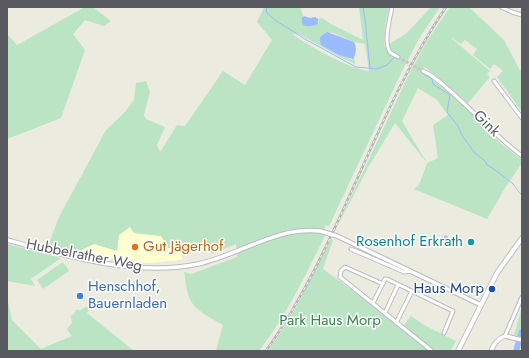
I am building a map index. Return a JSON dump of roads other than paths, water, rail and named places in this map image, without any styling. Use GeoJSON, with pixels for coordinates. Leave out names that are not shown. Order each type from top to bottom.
{"type":"FeatureCollection","features":[{"type":"Feature","properties":{"kind":"main road"},"geometry":{"type":"LineString","coordinates":[[458,351],[500,269],[522,238]]}},
{"type":"Feature","properties":{"kind":"street"},"geometry":{"type":"LineString","coordinates":[[392,7],[387,33],[387,44],[391,53],[398,57]]}},
{"type":"Feature","properties":{"kind":"street"},"geometry":{"type":"LineString","coordinates":[[502,7],[522,14]]}},
{"type":"Feature","properties":{"kind":"street","name":"Gink"},"geometry":{"type":"LineString","coordinates":[[423,70],[450,91],[504,142],[522,156]]}},
{"type":"Feature","properties":{"kind":"street","name":"Gink"},"geometry":{"type":"LineString","coordinates":[[494,81],[522,118]]}},
{"type":"Feature","properties":{"kind":"street","name":"Hubbelrather Weg"},"geometry":{"type":"LineString","coordinates":[[7,240],[86,259],[130,267],[163,268],[188,266],[217,259],[277,235],[289,232],[302,230],[320,231],[338,236],[481,305]]}},
{"type":"Feature","properties":{"kind":"street","name":"Hubbelrather Weg"},"geometry":{"type":"LineString","coordinates":[[351,249],[404,272],[410,270]]}},
{"type":"Feature","properties":{"kind":"street"},"geometry":{"type":"LineString","coordinates":[[382,284],[345,266],[341,271],[340,278],[432,351]]}},
{"type":"Feature","properties":{"kind":"street"},"geometry":{"type":"LineString","coordinates":[[372,303],[385,279],[398,284],[452,311],[444,333]]}},
{"type":"Feature","properties":{"kind":"street"},"geometry":{"type":"LineString","coordinates":[[384,313],[398,284]]}},
{"type":"Feature","properties":{"kind":"street"},"geometry":{"type":"LineString","coordinates":[[396,323],[412,291]]}},
{"type":"Feature","properties":{"kind":"street"},"geometry":{"type":"LineString","coordinates":[[491,351],[497,340],[505,336],[522,297]]}},
{"type":"Feature","properties":{"kind":"street"},"geometry":{"type":"LineString","coordinates":[[505,336],[522,340]]}},
{"type":"Feature","properties":{"kind":"water"},"geometry":{"type":"Polygon","coordinates":[[[304,16],[310,18],[315,17],[318,19],[318,24],[312,26],[304,25],[302,18],[304,16]]]}},
{"type":"Feature","properties":{"kind":"water"},"geometry":{"type":"Polygon","coordinates":[[[327,32],[354,42],[356,51],[353,59],[339,55],[321,45],[320,37],[327,32]]]}},
{"type":"Feature","properties":{"kind":"water"},"geometry":{"type":"Polygon","coordinates":[[[446,235],[452,244],[450,247],[441,243],[442,238],[446,235]]]}},
{"type":"Feature","properties":{"kind":"waterway"},"geometry":{"type":"LineString","coordinates":[[267,7],[266,12],[275,20],[305,39],[356,67],[377,69],[387,65],[393,58]]}},
{"type":"Feature","properties":{"kind":"waterway"},"geometry":{"type":"LineString","coordinates":[[363,7],[370,68]]}},
{"type":"Feature","properties":{"kind":"waterway"},"geometry":{"type":"LineString","coordinates":[[425,75],[432,79],[433,84],[450,95],[447,112],[458,126],[461,134],[474,152],[486,162],[487,165],[512,183],[522,195]]}},
{"type":"Feature","properties":{"kind":"waterway"},"geometry":{"type":"LineString","coordinates":[[516,351],[522,332]]}},
{"type":"Feature","properties":{"kind":"tunnel"},"geometry":{"type":"LineString","coordinates":[[398,57],[423,71]]}},
{"type":"Feature","properties":{"kind":"railway"},"geometry":{"type":"LineString","coordinates":[[266,351],[316,268],[398,91],[420,48],[446,7]]}},
{"type":"Feature","properties":{"kind":"place","name":"Rosenhof Erkrath"},"geometry":{"type":"Point","coordinates":[471,242]}},
{"type":"Feature","properties":{"kind":"place","name":"Gut Jägerhof"},"geometry":{"type":"Point","coordinates":[135,247]}},
{"type":"Feature","properties":{"kind":"place","name":"Haus Morp"},"geometry":{"type":"Point","coordinates":[492,289]}},
{"type":"Feature","properties":{"kind":"place","name":"Henschhof, Bauernladen"},"geometry":{"type":"Point","coordinates":[80,296]}},
{"type":"Feature","properties":{"kind":"park label","name":"Park Haus Morp"},"geometry":{"type":"Point","coordinates":[330,321]}}]}
